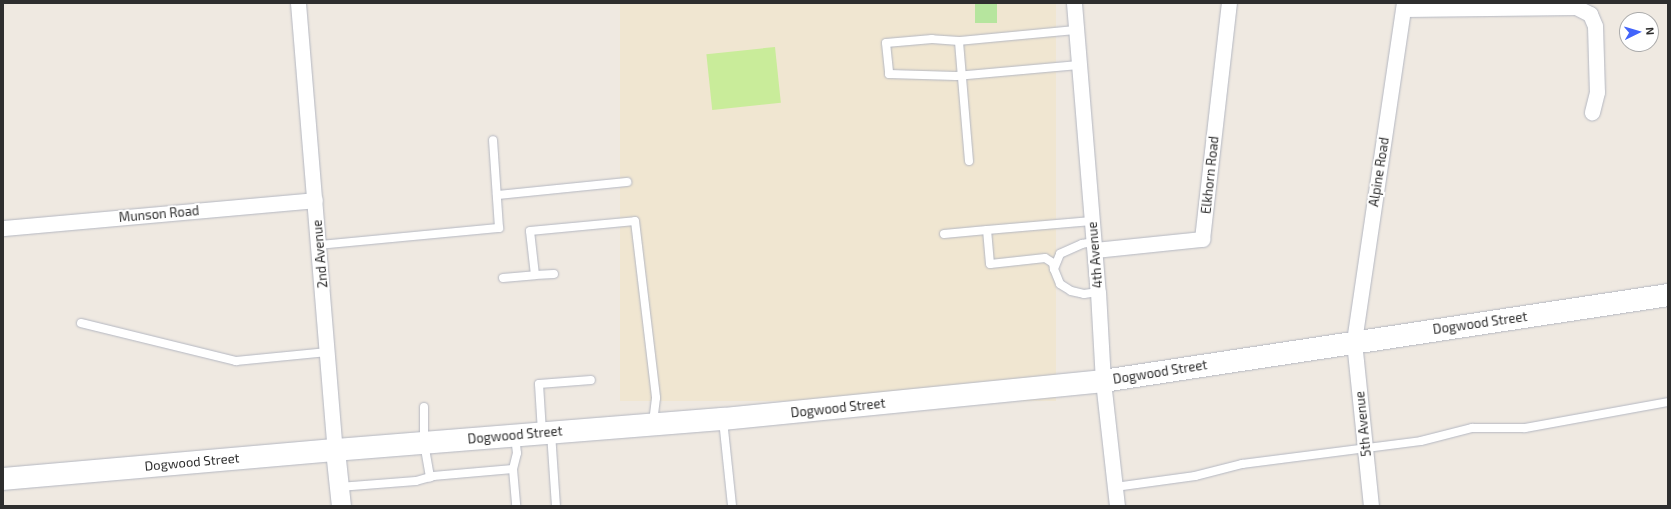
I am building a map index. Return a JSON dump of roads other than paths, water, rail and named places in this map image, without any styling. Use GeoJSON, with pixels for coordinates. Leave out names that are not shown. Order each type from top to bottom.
{"type":"FeatureCollection","features":[{"type":"Feature","properties":{"kind":"main road","name":"Dogwood Street"},"geometry":{"type":"LineString","coordinates":[[3,479],[335,450],[723,419],[1103,381],[1354,341],[1668,295]]}},
{"type":"Feature","properties":{"kind":"street","name":"2nd Avenue"},"geometry":{"type":"LineString","coordinates":[[298,3],[340,497]]}},
{"type":"Feature","properties":{"kind":"street","name":"4th Avenue"},"geometry":{"type":"LineString","coordinates":[[1074,3],[1098,292],[1103,381],[1117,506]]}},
{"type":"Feature","properties":{"kind":"street","name":"Elkhorn Road"},"geometry":{"type":"LineString","coordinates":[[1094,246],[1202,239],[1229,3]]}},
{"type":"Feature","properties":{"kind":"street"},"geometry":{"type":"LineString","coordinates":[[1404,6],[1576,7],[1590,14],[1595,26],[1597,92],[1592,112]]}},
{"type":"Feature","properties":{"kind":"street","name":"Alpine Road"},"geometry":{"type":"LineString","coordinates":[[1354,341],[1404,6]]}},
{"type":"Feature","properties":{"kind":"street","name":"Munson Road"},"geometry":{"type":"LineString","coordinates":[[3,228],[315,200]]}},
{"type":"Feature","properties":{"kind":"street","name":"5th Avenue"},"geometry":{"type":"LineString","coordinates":[[1354,341],[1366,447],[1370,506]]}},
{"type":"Feature","properties":{"kind":"lane"},"geometry":{"type":"LineString","coordinates":[[1076,30],[959,41],[932,39],[886,43],[889,74],[928,77],[1079,65]]}},
{"type":"Feature","properties":{"kind":"lane"},"geometry":{"type":"LineString","coordinates":[[959,41],[969,161]]}},
{"type":"Feature","properties":{"kind":"lane"},"geometry":{"type":"LineString","coordinates":[[319,245],[499,228],[493,140]]}},
{"type":"Feature","properties":{"kind":"lane"},"geometry":{"type":"LineString","coordinates":[[497,195],[627,182]]}},
{"type":"Feature","properties":{"kind":"lane"},"geometry":{"type":"LineString","coordinates":[[535,276],[530,231],[635,221],[656,398],[653,424]]}},
{"type":"Feature","properties":{"kind":"lane"},"geometry":{"type":"LineString","coordinates":[[944,234],[1092,221]]}},
{"type":"Feature","properties":{"kind":"lane"},"geometry":{"type":"LineString","coordinates":[[987,230],[990,264],[1045,258],[1052,263],[1060,284],[1071,292],[1084,294],[1098,292]]}},
{"type":"Feature","properties":{"kind":"lane"},"geometry":{"type":"LineString","coordinates":[[1054,269],[1060,254],[1082,244],[1094,246]]}},
{"type":"Feature","properties":{"kind":"lane"},"geometry":{"type":"LineString","coordinates":[[503,278],[554,274]]}},
{"type":"Feature","properties":{"kind":"lane"},"geometry":{"type":"LineString","coordinates":[[80,323],[236,361],[328,352]]}},
{"type":"Feature","properties":{"kind":"lane"},"geometry":{"type":"LineString","coordinates":[[556,506],[539,384],[591,380]]}},
{"type":"Feature","properties":{"kind":"lane"},"geometry":{"type":"LineString","coordinates":[[1115,487],[1195,476],[1242,464],[1421,441],[1472,428],[1524,428],[1668,402]]}},
{"type":"Feature","properties":{"kind":"lane"},"geometry":{"type":"LineString","coordinates":[[424,406],[424,443],[430,477]]}},
{"type":"Feature","properties":{"kind":"lane"},"geometry":{"type":"LineString","coordinates":[[723,419],[732,505]]}},
{"type":"Feature","properties":{"kind":"lane"},"geometry":{"type":"LineString","coordinates":[[515,436],[518,453],[513,469],[516,506]]}},
{"type":"Feature","properties":{"kind":"lane"},"geometry":{"type":"LineString","coordinates":[[340,497],[430,477],[513,469]]}}]}
